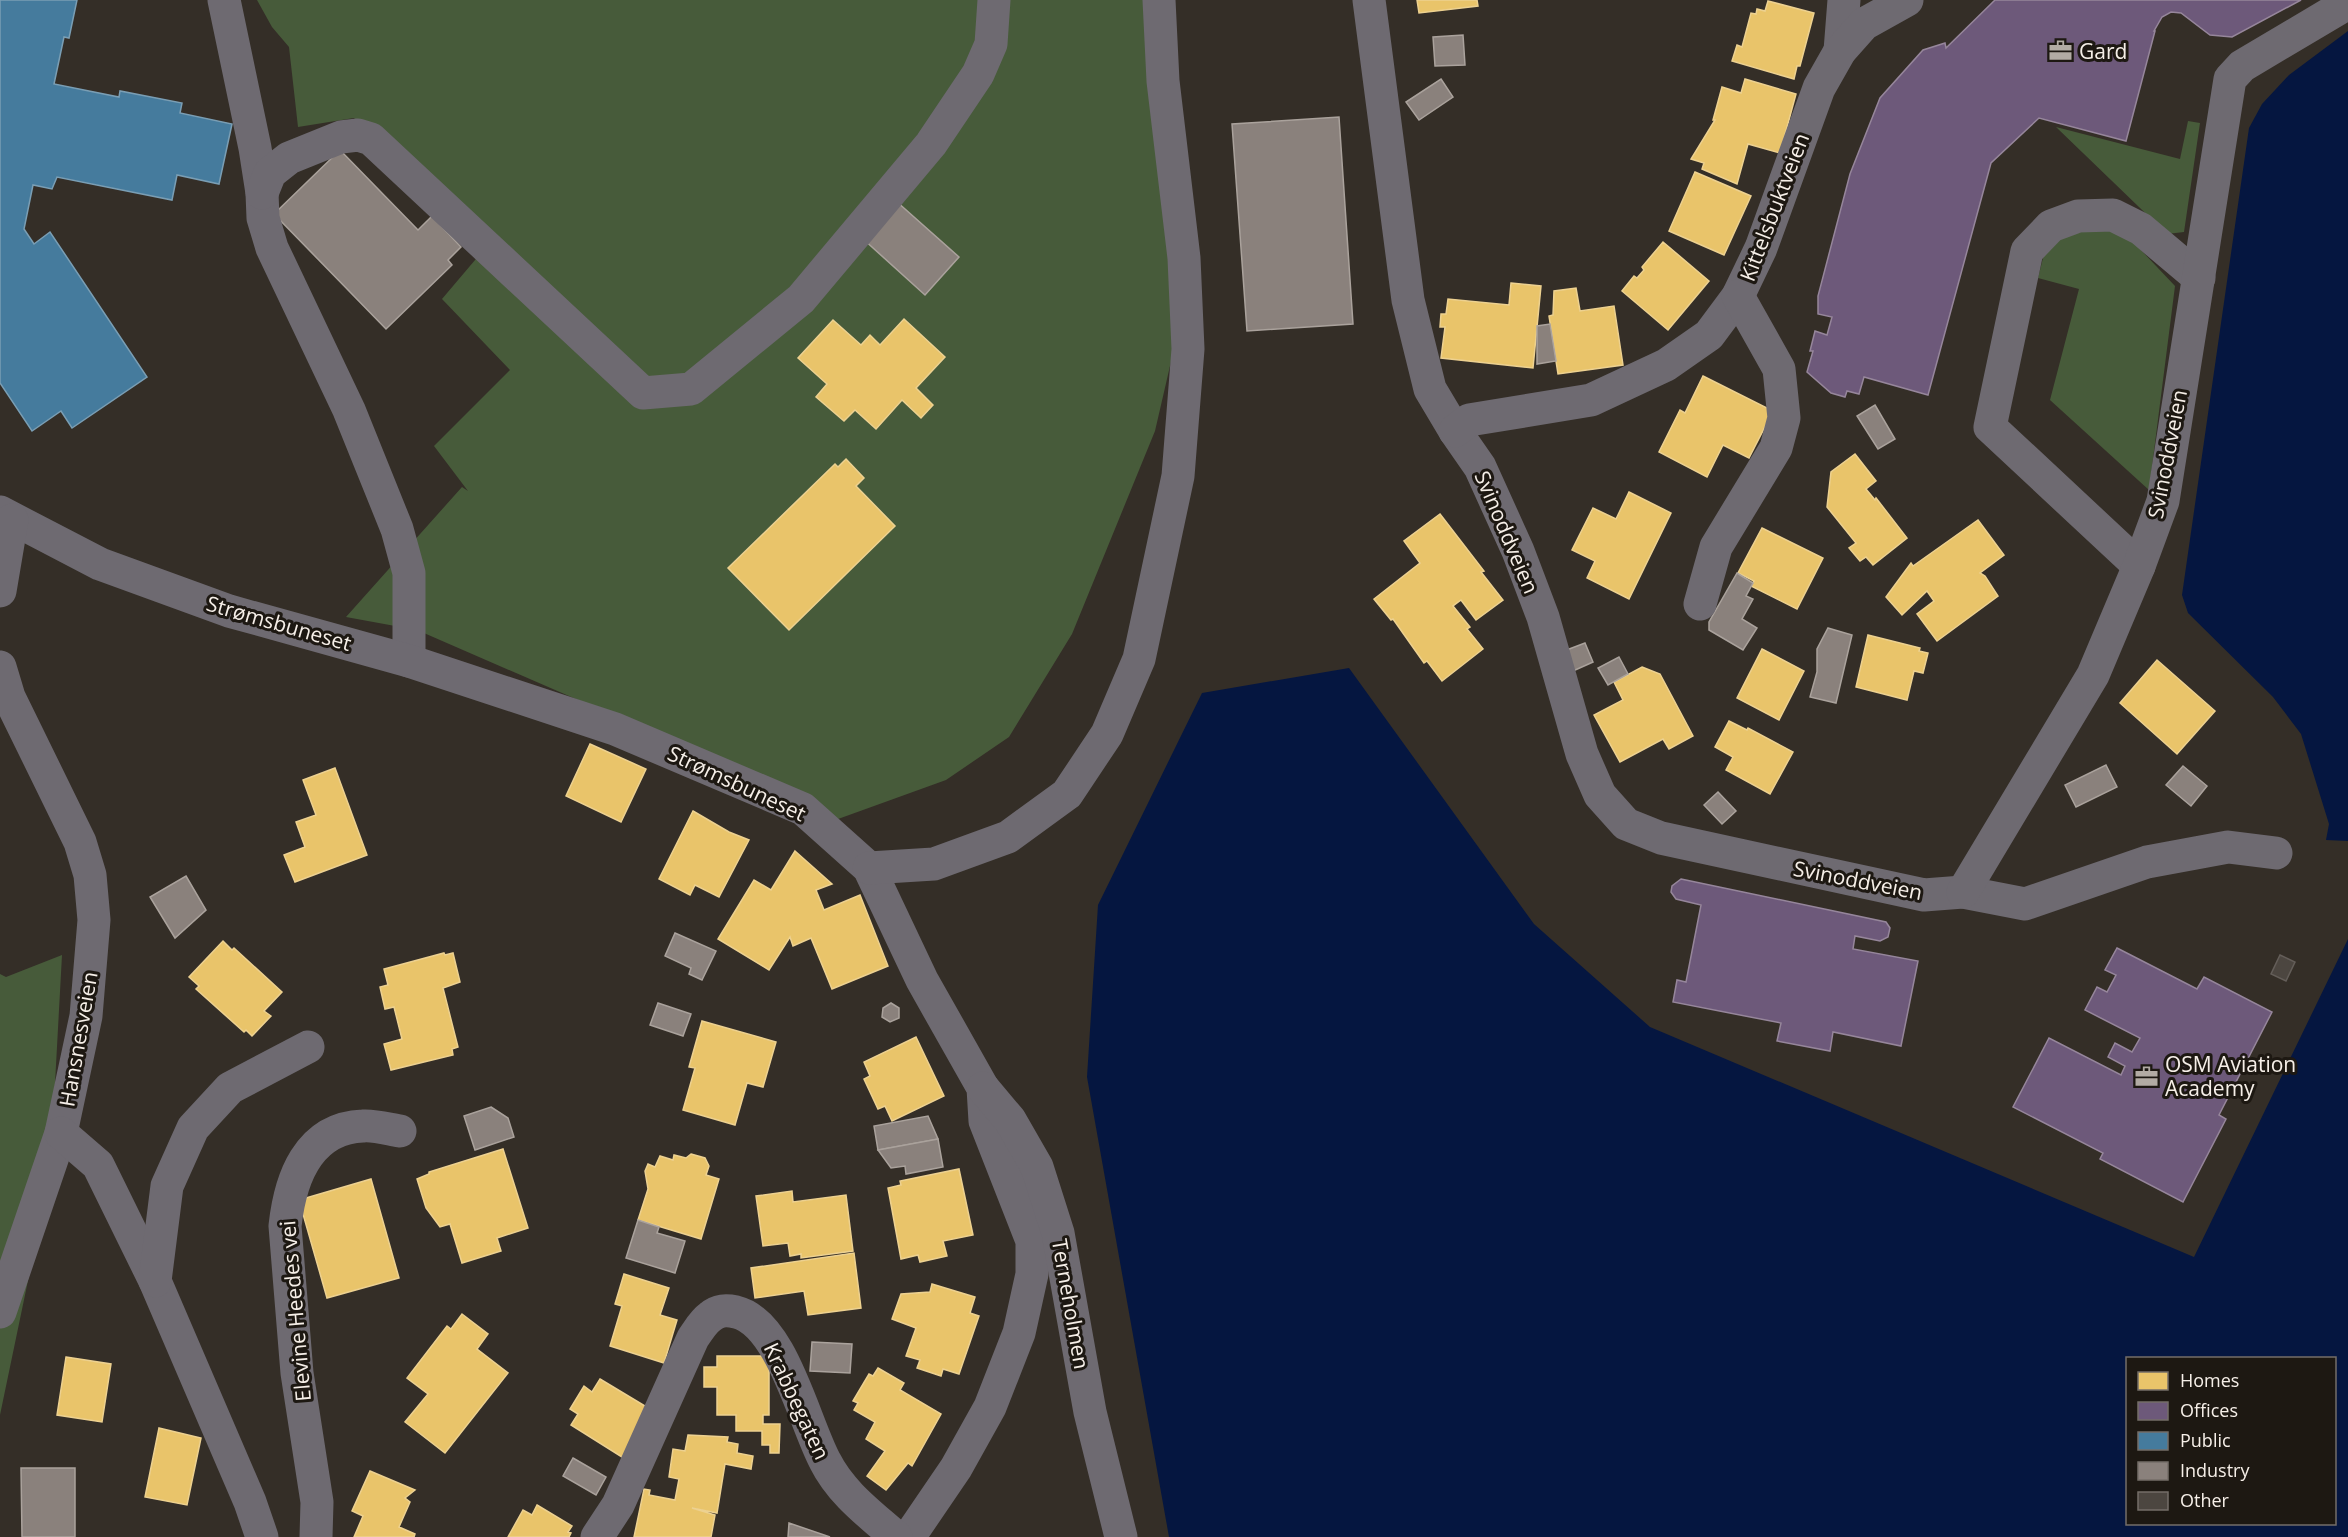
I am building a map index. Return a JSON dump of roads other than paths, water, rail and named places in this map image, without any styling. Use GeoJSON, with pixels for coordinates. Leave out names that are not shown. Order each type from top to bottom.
{"type":"FeatureCollection","features":[{"type":"Feature","properties":{"kind":"street"},"geometry":{"type":"LineString","coordinates":[[224,0],[262,193],[263,218],[272,248],[349,410],[397,529],[409,573],[409,661]]}},
{"type":"Feature","properties":{"kind":"street"},"geometry":{"type":"LineString","coordinates":[[262,193],[270,173],[289,158],[341,137],[358,135],[371,139],[643,393],[691,390],[801,299],[931,144],[978,74],[991,44],[994,0]]}},
{"type":"Feature","properties":{"kind":"street"},"geometry":{"type":"LineString","coordinates":[[869,868],[934,864],[1008,837],[1067,794],[1107,734],[1139,659],[1178,476],[1188,349],[1184,258],[1163,81],[1159,0]]}},
{"type":"Feature","properties":{"kind":"street","name":"Svinoddveien"},"geometry":{"type":"LineString","coordinates":[[1369,0],[1408,300],[1430,389],[1480,467],[1518,551],[1543,617],[1582,754],[1600,795],[1626,824],[1661,838],[1924,895],[1964,892],[2093,675],[2139,566],[2163,501],[2230,79],[2242,66],[2348,3]]}},
{"type":"Feature","properties":{"kind":"street","name":"Kittelsbuktveien"},"geometry":{"type":"LineString","coordinates":[[1840,51],[1844,0]]}},
{"type":"Feature","properties":{"kind":"street","name":"Kittelsbuktveien"},"geometry":{"type":"LineString","coordinates":[[1455,431],[1468,420],[1592,400],[1666,365],[1709,335],[1738,296],[1761,248],[1819,88],[1840,51],[1864,24],[1907,0]]}},
{"type":"Feature","properties":{"kind":"street"},"geometry":{"type":"LineString","coordinates":[[2139,566],[1990,427],[2024,263],[2027,251],[2051,226],[2078,216],[2113,215],[2141,229],[2199,278]]}},
{"type":"Feature","properties":{"kind":"street"},"geometry":{"type":"LineString","coordinates":[[1700,604],[1716,547],[1776,448],[1784,418],[1779,369],[1738,296]]}},
{"type":"Feature","properties":{"kind":"street"},"geometry":{"type":"LineString","coordinates":[[0,591],[6,516]]}},
{"type":"Feature","properties":{"kind":"street","name":"Strømsbuneset"},"geometry":{"type":"LineString","coordinates":[[6,516],[100,564],[228,611],[409,661],[615,729],[803,809],[869,868],[922,980],[983,1088],[985,1121],[1032,1241],[1032,1274],[1019,1333],[990,1407],[956,1468],[909,1537]]}},
{"type":"Feature","properties":{"kind":"street","name":"Hansnesveien"},"geometry":{"type":"LineString","coordinates":[[0,667],[9,697],[80,842],[90,875],[94,920],[86,1016],[61,1133],[0,1312]]}},
{"type":"Feature","properties":{"kind":"street"},"geometry":{"type":"LineString","coordinates":[[1964,892],[2025,904],[2147,862],[2228,847],[2276,853]]}},
{"type":"Feature","properties":{"kind":"street"},"geometry":{"type":"LineString","coordinates":[[155,1281],[167,1186],[193,1128],[230,1088],[308,1047]]}},
{"type":"Feature","properties":{"kind":"street","name":"Terneholmen"},"geometry":{"type":"LineString","coordinates":[[983,1088],[1010,1120],[1037,1167],[1058,1233],[1090,1412],[1121,1537]]}},
{"type":"Feature","properties":{"kind":"street","name":"Elevine Heedes vei"},"geometry":{"type":"LineString","coordinates":[[316,1537],[317,1502],[296,1361],[285,1226],[288,1204],[296,1175],[310,1150],[335,1132],[363,1126],[400,1131]]}},
{"type":"Feature","properties":{"kind":"street"},"geometry":{"type":"LineString","coordinates":[[61,1133],[98,1165],[155,1281],[250,1502],[262,1537]]}},
{"type":"Feature","properties":{"kind":"street","name":"Krabbegaten"},"geometry":{"type":"LineString","coordinates":[[597,1537],[618,1505],[693,1338],[710,1316],[724,1310],[740,1314],[761,1328],[777,1349],[825,1462],[852,1499],[896,1537]]}},
{"type":"Feature","properties":{"kind":"water"},"geometry":{"type":"Polygon","coordinates":[[[2348,31],[2348,841],[2326,840],[2329,824],[2301,734],[2273,697],[2188,613],[2182,595],[2249,128],[2262,104],[2289,75],[2348,31]]]}},
{"type":"Feature","properties":{"kind":"water"},"geometry":{"type":"Polygon","coordinates":[[[1349,668],[1534,924],[1650,1027],[2194,1257],[2348,939],[2348,1537],[1169,1537],[1087,1077],[1098,905],[1202,693],[1349,668]]]}},
{"type":"Feature","properties":{"kind":"place","name":"Gard"},"geometry":{"type":"Point","coordinates":[2061,51]}},
{"type":"Feature","properties":{"kind":"place","name":"OSM Aviation Academy"},"geometry":{"type":"Point","coordinates":[2147,1076]}}]}
